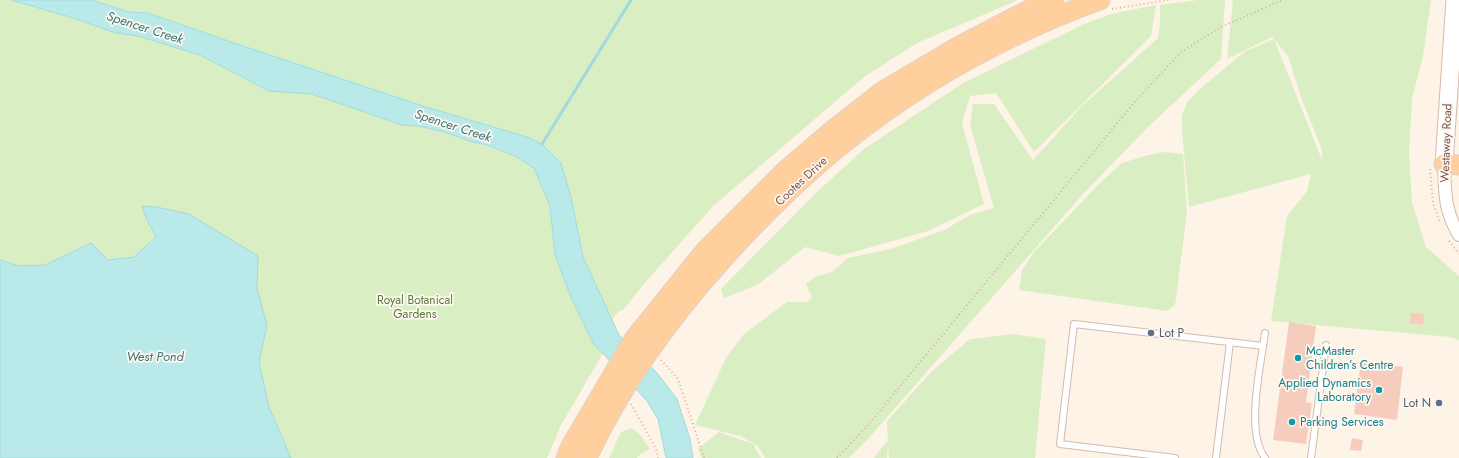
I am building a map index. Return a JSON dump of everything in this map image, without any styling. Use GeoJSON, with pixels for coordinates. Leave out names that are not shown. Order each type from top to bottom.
{"type":"FeatureCollection","features":[{"type":"Feature","properties":{"kind":"main road"},"geometry":{"type":"LineString","coordinates":[[1029,10],[1044,0]]}},
{"type":"Feature","properties":{"kind":"main road","name":"Cootes Drive"},"geometry":{"type":"LineString","coordinates":[[566,458],[571,446],[634,339],[706,251],[785,171],[833,130],[883,91],[961,45],[1029,10],[1054,0]]}},
{"type":"Feature","properties":{"kind":"main road","name":"Cootes Drive"},"geometry":{"type":"LineString","coordinates":[[587,458],[601,428],[626,401],[685,303],[752,227],[819,163],[866,125],[926,84],[983,52],[1060,15],[1105,4]]}},
{"type":"Feature","properties":{"kind":"street","name":"Westaway Road"},"geometry":{"type":"LineString","coordinates":[[1455,0],[1453,18],[1451,164],[1446,204],[1449,217],[1459,235]]}},
{"type":"Feature","properties":{"kind":"lane"},"geometry":{"type":"LineString","coordinates":[[1175,458],[1060,444],[1074,324],[1263,346]]}},
{"type":"Feature","properties":{"kind":"lane"},"geometry":{"type":"LineString","coordinates":[[1265,333],[1256,399],[1255,421],[1257,441],[1265,458]]}},
{"type":"Feature","properties":{"kind":"lane"},"geometry":{"type":"LineString","coordinates":[[1216,458],[1230,342]]}},
{"type":"Feature","properties":{"kind":"lane"},"geometry":{"type":"LineString","coordinates":[[1311,458],[1326,345]]}},
{"type":"Feature","properties":{"kind":"path"},"geometry":{"type":"LineString","coordinates":[[1105,4],[1168,0]]}},
{"type":"Feature","properties":{"kind":"path"},"geometry":{"type":"LineString","coordinates":[[837,458],[869,424],[1133,104],[1181,52],[1221,27],[1283,0]]}},
{"type":"Feature","properties":{"kind":"path"},"geometry":{"type":"LineString","coordinates":[[652,357],[678,379],[704,458]]}},
{"type":"Feature","properties":{"kind":"path"},"geometry":{"type":"LineString","coordinates":[[626,401],[656,449],[658,458]]}},
{"type":"Feature","properties":{"kind":"green space","name":"Royal Botanical Gardens"},"geometry":{"type":"Polygon","coordinates":[[[0,0],[11,0],[73,18],[116,33],[138,36],[200,55],[269,91],[312,94],[402,125],[418,126],[445,132],[515,156],[534,168],[550,206],[555,254],[570,295],[593,343],[603,353],[561,425],[547,458],[258,458],[142,206],[146,218],[156,237],[134,257],[114,271],[66,255],[45,265],[19,266],[0,260],[0,0]]]}},
{"type":"Feature","properties":{"kind":"green space"},"geometry":{"type":"Polygon","coordinates":[[[91,0],[1016,1],[917,43],[864,77],[713,206],[622,311],[620,310],[612,320],[583,257],[571,197],[561,163],[527,137],[426,107],[149,13],[129,12],[91,0]]]}},
{"type":"Feature","properties":{"kind":"green space"},"geometry":{"type":"Polygon","coordinates":[[[1198,0],[1225,0],[1221,59],[1148,127],[1084,193],[867,440],[849,458],[765,458],[758,446],[740,436],[695,425],[726,358],[744,334],[787,302],[807,302],[812,297],[806,284],[815,277],[832,272],[848,258],[891,249],[944,230],[970,215],[994,208],[970,125],[973,104],[994,104],[1033,160],[1082,106],[1158,38],[1160,5],[1198,0]]]}},
{"type":"Feature","properties":{"kind":"green space"},"geometry":{"type":"Polygon","coordinates":[[[1233,0],[1431,0],[1423,56],[1412,99],[1409,153],[1412,202],[1426,247],[1459,276],[1459,340],[1450,337],[1271,321],[1287,216],[1307,191],[1311,174],[1189,207],[1182,131],[1182,115],[1188,101],[1244,52],[1274,39],[1272,37],[1227,59],[1233,0]],[[1274,39],[1322,160],[1322,150],[1302,100],[1288,56],[1274,39]]]}},
{"type":"Feature","properties":{"kind":"green space"},"geometry":{"type":"Polygon","coordinates":[[[1156,5],[1151,36],[1034,152],[996,93],[970,96],[962,123],[984,204],[928,231],[839,256],[805,247],[759,284],[724,298],[721,289],[818,191],[864,149],[963,83],[1084,24],[1111,14],[1156,5]]]}},
{"type":"Feature","properties":{"kind":"green space"},"geometry":{"type":"Polygon","coordinates":[[[1165,152],[1183,154],[1187,212],[1175,305],[1167,311],[1019,290],[1022,270],[1035,251],[1099,184],[1122,163],[1148,155],[1165,152]]]}},
{"type":"Feature","properties":{"kind":"green space"},"geometry":{"type":"Polygon","coordinates":[[[1013,334],[1046,339],[1035,458],[889,458],[888,444],[887,458],[874,458],[888,440],[887,421],[932,371],[970,339],[1013,334]]]}},
{"type":"Feature","properties":{"kind":"green space"},"geometry":{"type":"Polygon","coordinates":[[[632,428],[641,436],[650,449],[637,458],[609,458],[621,432],[632,428]]]}},
{"type":"Feature","properties":{"kind":"green space"},"geometry":{"type":"Polygon","coordinates":[[[719,432],[753,444],[761,458],[702,458],[698,449],[719,432]]]}},
{"type":"Feature","properties":{"kind":"water","name":"Spencer Creek"},"geometry":{"type":"Polygon","coordinates":[[[11,0],[91,0],[129,12],[148,13],[426,107],[527,137],[542,144],[561,163],[571,197],[583,257],[619,335],[657,373],[677,399],[690,439],[693,458],[666,458],[658,419],[647,401],[593,343],[570,295],[555,254],[550,206],[534,168],[515,156],[445,132],[418,126],[402,125],[312,94],[269,91],[200,55],[138,36],[116,33],[73,18],[11,0]]]}},
{"type":"Feature","properties":{"kind":"water","name":"West Pond"},"geometry":{"type":"Polygon","coordinates":[[[142,206],[156,207],[189,214],[258,256],[257,289],[267,325],[259,362],[269,407],[291,458],[0,458],[0,260],[19,266],[45,265],[91,243],[108,260],[134,257],[156,237],[146,218],[142,206]]]}},
{"type":"Feature","properties":{"kind":"building"},"geometry":{"type":"Polygon","coordinates":[[[1411,313],[1424,314],[1423,325],[1410,323],[1411,313]]]}},
{"type":"Feature","properties":{"kind":"building"},"geometry":{"type":"Polygon","coordinates":[[[1289,322],[1316,326],[1306,402],[1312,403],[1306,444],[1273,440],[1289,322]]]}},
{"type":"Feature","properties":{"kind":"building","name":"Applied Dynamics Laboratory"},"geometry":{"type":"Polygon","coordinates":[[[1361,361],[1403,367],[1397,420],[1354,414],[1361,361]]]}},
{"type":"Feature","properties":{"kind":"building"},"geometry":{"type":"Polygon","coordinates":[[[1352,438],[1363,440],[1361,451],[1350,450],[1352,438]]]}},
{"type":"Feature","properties":{"kind":"waterway"},"geometry":{"type":"LineString","coordinates":[[542,144],[631,0]]}},
{"type":"Feature","properties":{"kind":"place","name":"Lot P"},"geometry":{"type":"Point","coordinates":[1151,333]}},
{"type":"Feature","properties":{"kind":"place","name":"McMaster Children’s Centre"},"geometry":{"type":"Point","coordinates":[1298,358]}},
{"type":"Feature","properties":{"kind":"place","name":"Applied Dynamics Laboratory"},"geometry":{"type":"Point","coordinates":[1379,390]}},
{"type":"Feature","properties":{"kind":"place","name":"Lot N"},"geometry":{"type":"Point","coordinates":[1439,403]}},
{"type":"Feature","properties":{"kind":"place","name":"Parking Services"},"geometry":{"type":"Point","coordinates":[1292,422]}}]}
